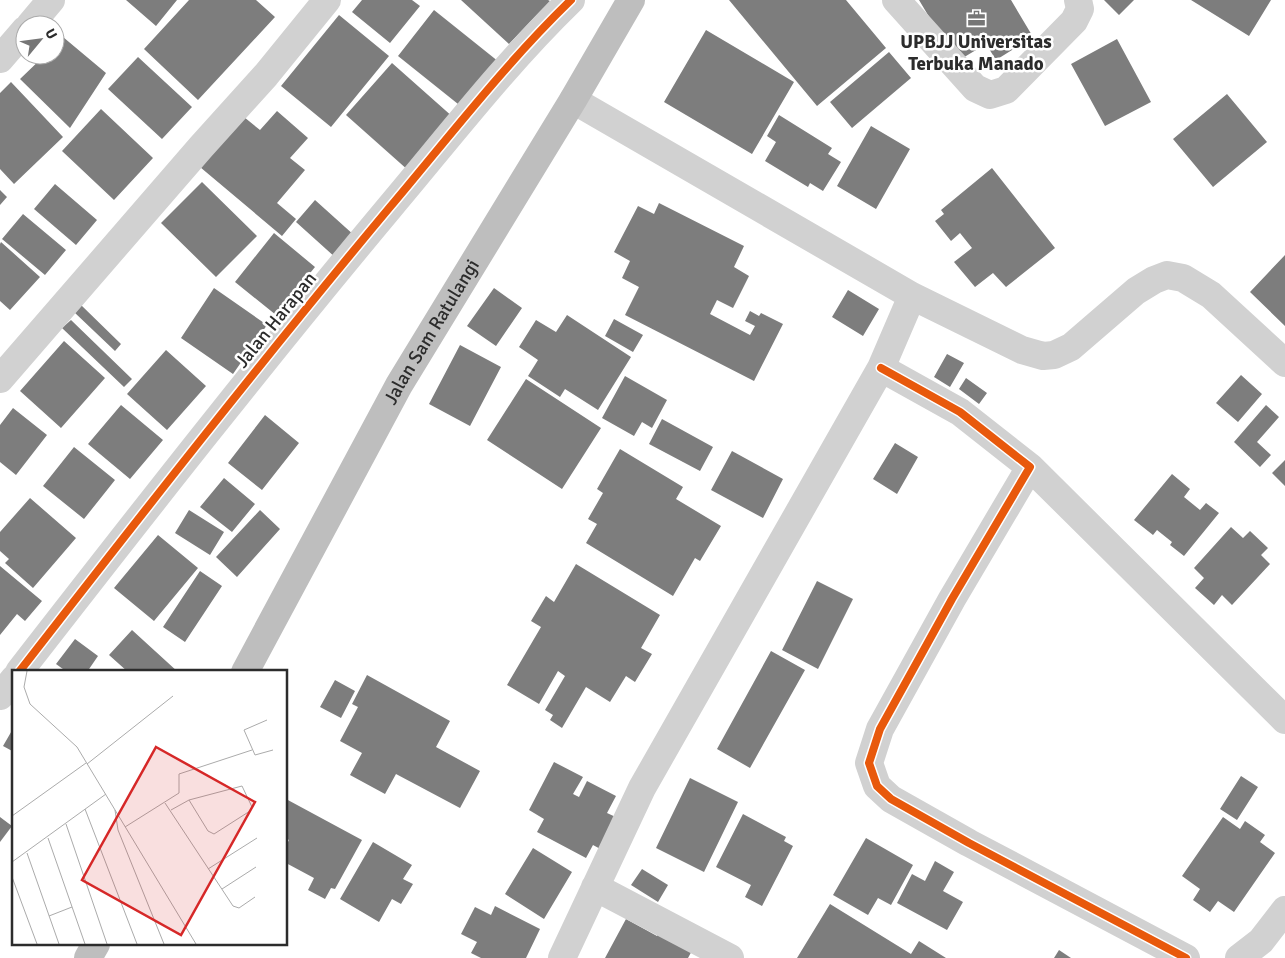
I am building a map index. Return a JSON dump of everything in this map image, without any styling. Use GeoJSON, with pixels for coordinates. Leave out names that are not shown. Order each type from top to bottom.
{"type":"FeatureCollection","features":[{"type":"Feature","properties":{"kind":"highway","name":"Jalan Sam Ratulangi"},"geometry":{"type":"LineString","coordinates":[[246,670],[399,385],[573,100],[631,0]]}},
{"type":"Feature","properties":{"kind":"highway"},"geometry":{"type":"LineString","coordinates":[[88,958],[95,946]]}},
{"type":"Feature","properties":{"kind":"street"},"geometry":{"type":"LineString","coordinates":[[38,15],[51,0]]}},
{"type":"Feature","properties":{"kind":"street"},"geometry":{"type":"LineString","coordinates":[[0,379],[201,146],[266,75],[327,0]]}},
{"type":"Feature","properties":{"kind":"street","name":"Jalan Harapan"},"geometry":{"type":"LineString","coordinates":[[22,670],[166,483],[323,288],[518,54],[571,0]]}},
{"type":"Feature","properties":{"kind":"street"},"geometry":{"type":"LineString","coordinates":[[896,0],[975,88],[990,95],[1006,90],[1074,21],[1080,9],[1078,0]]}},
{"type":"Feature","properties":{"kind":"street"},"geometry":{"type":"LineString","coordinates":[[0,59],[15,42]]}},
{"type":"Feature","properties":{"kind":"street"},"geometry":{"type":"LineString","coordinates":[[573,100],[912,296],[1022,350],[1043,356],[1054,355],[1071,347],[1136,291],[1154,280],[1167,275],[1183,278],[1211,295],[1285,362]]}},
{"type":"Feature","properties":{"kind":"street"},"geometry":{"type":"LineString","coordinates":[[562,958],[642,788],[881,368],[912,296]]}},
{"type":"Feature","properties":{"kind":"street"},"geometry":{"type":"LineString","coordinates":[[881,368],[960,412],[1030,467],[1285,720]]}},
{"type":"Feature","properties":{"kind":"street"},"geometry":{"type":"LineString","coordinates":[[1030,467],[952,599],[884,721],[869,763],[877,786],[891,799],[969,843],[1186,958]]}},
{"type":"Feature","properties":{"kind":"street"},"geometry":{"type":"LineString","coordinates":[[0,696],[12,681]]}},
{"type":"Feature","properties":{"kind":"street"},"geometry":{"type":"LineString","coordinates":[[595,887],[730,958]]}},
{"type":"Feature","properties":{"kind":"street"},"geometry":{"type":"LineString","coordinates":[[1239,958],[1262,940],[1285,910]]}},
{"type":"Feature","properties":{"kind":"building"},"geometry":{"type":"Polygon","coordinates":[[[126,0],[177,0],[156,26],[126,0]]]}},
{"type":"Feature","properties":{"kind":"building"},"geometry":{"type":"Polygon","coordinates":[[[189,0],[256,0],[275,17],[198,100],[144,49],[189,0]]]}},
{"type":"Feature","properties":{"kind":"building"},"geometry":{"type":"Polygon","coordinates":[[[362,0],[412,0],[420,6],[390,43],[352,12],[362,0]]]}},
{"type":"Feature","properties":{"kind":"building"},"geometry":{"type":"Polygon","coordinates":[[[461,0],[548,0],[550,1],[509,44],[461,0]]]}},
{"type":"Feature","properties":{"kind":"building"},"geometry":{"type":"Polygon","coordinates":[[[729,0],[846,0],[886,48],[817,106],[729,0]]]}},
{"type":"Feature","properties":{"kind":"building","name":"UPBJJ Universitas Terbuka Manado"},"geometry":{"type":"Polygon","coordinates":[[[919,0],[1011,0],[1033,37],[996,60],[986,44],[956,62],[919,0]]]}},
{"type":"Feature","properties":{"kind":"building"},"geometry":{"type":"Polygon","coordinates":[[[1104,0],[1134,0],[1119,15],[1104,0]]]}},
{"type":"Feature","properties":{"kind":"building"},"geometry":{"type":"Polygon","coordinates":[[[1191,0],[1271,0],[1249,36],[1191,0]]]}},
{"type":"Feature","properties":{"kind":"building"},"geometry":{"type":"Polygon","coordinates":[[[434,10],[499,62],[463,108],[398,56],[434,10]]]}},
{"type":"Feature","properties":{"kind":"building"},"geometry":{"type":"Polygon","coordinates":[[[339,15],[389,56],[331,127],[281,86],[339,15]]]}},
{"type":"Feature","properties":{"kind":"building"},"geometry":{"type":"Polygon","coordinates":[[[706,30],[794,82],[752,154],[664,102],[706,30]]]}},
{"type":"Feature","properties":{"kind":"building"},"geometry":{"type":"Polygon","coordinates":[[[65,39],[106,73],[70,128],[20,79],[35,65],[65,65],[65,39]]]}},
{"type":"Feature","properties":{"kind":"building"},"geometry":{"type":"Polygon","coordinates":[[[1117,39],[1151,102],[1105,126],[1071,64],[1117,39]]]}},
{"type":"Feature","properties":{"kind":"building"},"geometry":{"type":"Polygon","coordinates":[[[889,52],[911,78],[852,128],[830,102],[889,52]]]}},
{"type":"Feature","properties":{"kind":"building"},"geometry":{"type":"Polygon","coordinates":[[[138,57],[192,107],[162,139],[108,89],[138,57]]]}},
{"type":"Feature","properties":{"kind":"building"},"geometry":{"type":"Polygon","coordinates":[[[392,63],[454,118],[409,171],[346,115],[392,63]]]}},
{"type":"Feature","properties":{"kind":"building"},"geometry":{"type":"Polygon","coordinates":[[[11,82],[63,137],[14,184],[0,169],[0,93],[11,82]]]}},
{"type":"Feature","properties":{"kind":"building"},"geometry":{"type":"Polygon","coordinates":[[[1227,94],[1267,142],[1213,187],[1173,139],[1227,94]]]}},
{"type":"Feature","properties":{"kind":"building"},"geometry":{"type":"Polygon","coordinates":[[[101,109],[153,158],[114,200],[62,151],[101,109]]]}},
{"type":"Feature","properties":{"kind":"building"},"geometry":{"type":"Polygon","coordinates":[[[277,111],[308,138],[290,158],[305,170],[277,203],[296,219],[282,236],[200,167],[244,117],[260,130],[277,111]]]}},
{"type":"Feature","properties":{"kind":"building"},"geometry":{"type":"Polygon","coordinates":[[[779,115],[832,148],[828,154],[841,162],[823,191],[810,183],[808,187],[765,161],[776,142],[767,136],[779,115]]]}},
{"type":"Feature","properties":{"kind":"building"},"geometry":{"type":"Polygon","coordinates":[[[871,126],[910,149],[876,209],[837,186],[871,126]]]}},
{"type":"Feature","properties":{"kind":"building"},"geometry":{"type":"Polygon","coordinates":[[[992,168],[1055,248],[1006,287],[993,273],[975,287],[954,262],[972,248],[960,233],[951,241],[935,221],[944,214],[941,210],[992,168]]]}},
{"type":"Feature","properties":{"kind":"building"},"geometry":{"type":"Polygon","coordinates":[[[202,182],[257,236],[216,277],[161,223],[202,182]]]}},
{"type":"Feature","properties":{"kind":"building"},"geometry":{"type":"Polygon","coordinates":[[[55,184],[97,220],[76,245],[34,209],[55,184]]]}},
{"type":"Feature","properties":{"kind":"building"},"geometry":{"type":"Polygon","coordinates":[[[0,190],[7,197],[0,205],[0,190]]]}},
{"type":"Feature","properties":{"kind":"building"},"geometry":{"type":"Polygon","coordinates":[[[315,200],[355,236],[336,258],[296,222],[315,200]]]}},
{"type":"Feature","properties":{"kind":"building"},"geometry":{"type":"Polygon","coordinates":[[[659,203],[744,246],[734,267],[749,276],[733,308],[717,300],[710,314],[750,335],[755,326],[745,321],[750,311],[759,316],[761,313],[783,324],[754,381],[625,315],[639,287],[622,278],[630,261],[614,252],[638,206],[654,214],[659,203]]]}},
{"type":"Feature","properties":{"kind":"building"},"geometry":{"type":"Polygon","coordinates":[[[23,214],[66,250],[45,275],[2,239],[23,214]]]}},
{"type":"Feature","properties":{"kind":"building"},"geometry":{"type":"Polygon","coordinates":[[[274,233],[315,267],[276,315],[235,282],[274,233]]]}},
{"type":"Feature","properties":{"kind":"building"},"geometry":{"type":"Polygon","coordinates":[[[1,242],[40,277],[10,310],[0,301],[1,242]]]}},
{"type":"Feature","properties":{"kind":"building"},"geometry":{"type":"Polygon","coordinates":[[[1285,255],[1285,326],[1250,292],[1285,255]]]}},
{"type":"Feature","properties":{"kind":"building"},"geometry":{"type":"Polygon","coordinates":[[[214,288],[267,325],[233,374],[181,338],[214,288]]]}},
{"type":"Feature","properties":{"kind":"building"},"geometry":{"type":"Polygon","coordinates":[[[494,288],[522,308],[496,346],[467,326],[494,288]]]}},
{"type":"Feature","properties":{"kind":"building"},"geometry":{"type":"Polygon","coordinates":[[[848,290],[879,309],[863,336],[832,317],[848,290]]]}},
{"type":"Feature","properties":{"kind":"building"},"geometry":{"type":"Polygon","coordinates":[[[81,305],[121,344],[115,351],[74,312],[81,305]]]}},
{"type":"Feature","properties":{"kind":"building"},"geometry":{"type":"Polygon","coordinates":[[[567,315],[631,357],[598,410],[565,389],[560,397],[528,376],[538,360],[519,347],[536,320],[556,332],[567,315]]]}},
{"type":"Feature","properties":{"kind":"building"},"geometry":{"type":"Polygon","coordinates":[[[614,319],[643,335],[633,352],[605,336],[614,319]]]}},
{"type":"Feature","properties":{"kind":"building"},"geometry":{"type":"Polygon","coordinates":[[[71,320],[132,379],[124,387],[62,328],[71,320]]]}},
{"type":"Feature","properties":{"kind":"building"},"geometry":{"type":"Polygon","coordinates":[[[64,341],[105,378],[61,428],[20,391],[64,341]]]}},
{"type":"Feature","properties":{"kind":"building"},"geometry":{"type":"Polygon","coordinates":[[[460,345],[501,367],[470,426],[429,404],[460,345]]]}},
{"type":"Feature","properties":{"kind":"building"},"geometry":{"type":"Polygon","coordinates":[[[166,350],[206,386],[167,430],[127,394],[166,350]]]}},
{"type":"Feature","properties":{"kind":"building"},"geometry":{"type":"Polygon","coordinates":[[[947,354],[964,363],[950,387],[934,377],[947,354]]]}},
{"type":"Feature","properties":{"kind":"building"},"geometry":{"type":"Polygon","coordinates":[[[1241,375],[1262,394],[1238,422],[1216,403],[1241,375]]]}},
{"type":"Feature","properties":{"kind":"building"},"geometry":{"type":"Polygon","coordinates":[[[625,376],[667,400],[652,428],[642,422],[634,436],[602,418],[625,376]]]}},
{"type":"Feature","properties":{"kind":"building"},"geometry":{"type":"Polygon","coordinates":[[[966,378],[987,393],[979,404],[959,389],[966,378]]]}},
{"type":"Feature","properties":{"kind":"building"},"geometry":{"type":"Polygon","coordinates":[[[526,379],[601,428],[562,489],[487,440],[526,379]]]}},
{"type":"Feature","properties":{"kind":"building"},"geometry":{"type":"Polygon","coordinates":[[[121,405],[163,440],[130,479],[88,444],[121,405]]]}},
{"type":"Feature","properties":{"kind":"building"},"geometry":{"type":"Polygon","coordinates":[[[1266,405],[1279,417],[1257,442],[1271,455],[1260,467],[1234,442],[1266,405]]]}},
{"type":"Feature","properties":{"kind":"building"},"geometry":{"type":"Polygon","coordinates":[[[13,408],[47,435],[16,475],[0,462],[0,425],[13,408]]]}},
{"type":"Feature","properties":{"kind":"building"},"geometry":{"type":"Polygon","coordinates":[[[265,415],[299,443],[262,490],[228,463],[265,415]]]}},
{"type":"Feature","properties":{"kind":"building"},"geometry":{"type":"Polygon","coordinates":[[[662,419],[713,447],[700,471],[649,444],[662,419]]]}},
{"type":"Feature","properties":{"kind":"building"},"geometry":{"type":"Polygon","coordinates":[[[895,443],[918,457],[897,494],[873,479],[895,443]]]}},
{"type":"Feature","properties":{"kind":"building"},"geometry":{"type":"Polygon","coordinates":[[[74,447],[115,480],[84,519],[43,486],[74,447]]]}},
{"type":"Feature","properties":{"kind":"building"},"geometry":{"type":"Polygon","coordinates":[[[620,449],[683,487],[676,499],[721,526],[700,561],[695,558],[673,596],[586,543],[597,524],[588,519],[603,493],[597,489],[620,449]]]}},
{"type":"Feature","properties":{"kind":"building"},"geometry":{"type":"Polygon","coordinates":[[[732,451],[783,479],[763,518],[711,490],[732,451]]]}},
{"type":"Feature","properties":{"kind":"building"},"geometry":{"type":"Polygon","coordinates":[[[1285,460],[1285,486],[1272,473],[1285,460]]]}},
{"type":"Feature","properties":{"kind":"building"},"geometry":{"type":"Polygon","coordinates":[[[1172,474],[1190,489],[1184,497],[1200,510],[1206,503],[1219,513],[1184,556],[1170,545],[1172,542],[1157,530],[1153,535],[1134,520],[1172,474]]]}},
{"type":"Feature","properties":{"kind":"building"},"geometry":{"type":"Polygon","coordinates":[[[224,478],[255,504],[232,532],[200,507],[224,478]]]}},
{"type":"Feature","properties":{"kind":"building"},"geometry":{"type":"Polygon","coordinates":[[[30,498],[76,538],[33,588],[5,563],[9,559],[0,551],[0,532],[30,498]]]}},
{"type":"Feature","properties":{"kind":"building"},"geometry":{"type":"Polygon","coordinates":[[[189,510],[224,532],[210,555],[175,533],[189,510]]]}},
{"type":"Feature","properties":{"kind":"building"},"geometry":{"type":"Polygon","coordinates":[[[260,510],[280,529],[237,577],[216,557],[260,510]]]}},
{"type":"Feature","properties":{"kind":"building"},"geometry":{"type":"Polygon","coordinates":[[[1231,527],[1243,538],[1250,531],[1268,548],[1261,555],[1270,564],[1232,605],[1222,595],[1214,605],[1195,588],[1204,578],[1194,568],[1231,527]]]}},
{"type":"Feature","properties":{"kind":"building"},"geometry":{"type":"Polygon","coordinates":[[[158,535],[198,568],[154,621],[114,588],[158,535]]]}},
{"type":"Feature","properties":{"kind":"building"},"geometry":{"type":"Polygon","coordinates":[[[576,564],[660,615],[641,648],[652,654],[635,682],[626,676],[610,702],[586,687],[562,728],[550,720],[553,715],[545,710],[565,676],[558,671],[539,704],[507,685],[541,627],[531,621],[546,596],[554,602],[576,564]]]}},
{"type":"Feature","properties":{"kind":"building"},"geometry":{"type":"Polygon","coordinates":[[[0,566],[42,601],[25,621],[17,614],[0,635],[0,566]]]}},
{"type":"Feature","properties":{"kind":"building"},"geometry":{"type":"Polygon","coordinates":[[[200,571],[222,586],[185,642],[163,627],[200,571]]]}},
{"type":"Feature","properties":{"kind":"building"},"geometry":{"type":"Polygon","coordinates":[[[817,581],[853,599],[818,669],[782,650],[817,581]]]}},
{"type":"Feature","properties":{"kind":"building"},"geometry":{"type":"Polygon","coordinates":[[[132,630],[176,670],[126,670],[109,655],[132,630]]]}},
{"type":"Feature","properties":{"kind":"building"},"geometry":{"type":"Polygon","coordinates":[[[75,639],[98,656],[88,670],[64,670],[56,664],[75,639]]]}},
{"type":"Feature","properties":{"kind":"building"},"geometry":{"type":"Polygon","coordinates":[[[771,651],[805,670],[750,768],[717,749],[771,651]]]}},
{"type":"Feature","properties":{"kind":"building"},"geometry":{"type":"Polygon","coordinates":[[[367,675],[450,721],[436,747],[480,771],[460,808],[396,774],[385,794],[350,775],[362,753],[340,741],[358,707],[352,704],[367,675]]]}},
{"type":"Feature","properties":{"kind":"building"},"geometry":{"type":"Polygon","coordinates":[[[335,680],[355,691],[341,718],[320,707],[335,680]]]}},
{"type":"Feature","properties":{"kind":"building"},"geometry":{"type":"Polygon","coordinates":[[[12,730],[12,751],[3,746],[12,730]]]}},
{"type":"Feature","properties":{"kind":"building"},"geometry":{"type":"Polygon","coordinates":[[[554,762],[583,777],[573,794],[579,797],[587,781],[616,796],[607,813],[620,819],[604,851],[593,845],[586,858],[537,832],[544,819],[529,810],[554,762]]]}},
{"type":"Feature","properties":{"kind":"building"},"geometry":{"type":"Polygon","coordinates":[[[1241,776],[1258,787],[1237,820],[1220,809],[1241,776]]]}},
{"type":"Feature","properties":{"kind":"building"},"geometry":{"type":"Polygon","coordinates":[[[690,778],[738,802],[704,872],[656,848],[690,778]]]}},
{"type":"Feature","properties":{"kind":"building"},"geometry":{"type":"Polygon","coordinates":[[[288,800],[362,840],[335,889],[331,888],[325,899],[308,890],[314,878],[288,864],[288,800]]]}},
{"type":"Feature","properties":{"kind":"building"},"geometry":{"type":"Polygon","coordinates":[[[743,814],[786,837],[784,841],[793,846],[762,906],[745,897],[751,885],[716,867],[743,814]]]}},
{"type":"Feature","properties":{"kind":"building"},"geometry":{"type":"Polygon","coordinates":[[[0,817],[12,826],[0,842],[0,817]]]}},
{"type":"Feature","properties":{"kind":"building"},"geometry":{"type":"Polygon","coordinates":[[[1223,817],[1240,829],[1245,821],[1265,835],[1260,842],[1275,853],[1234,912],[1218,901],[1210,912],[1193,900],[1200,889],[1182,876],[1223,817]]]}},
{"type":"Feature","properties":{"kind":"building"},"geometry":{"type":"Polygon","coordinates":[[[866,838],[913,865],[891,905],[878,898],[868,915],[833,895],[866,838]]]}},
{"type":"Feature","properties":{"kind":"building"},"geometry":{"type":"Polygon","coordinates":[[[373,842],[412,865],[403,879],[413,884],[401,904],[392,899],[379,922],[340,899],[373,842]]]}},
{"type":"Feature","properties":{"kind":"building"},"geometry":{"type":"Polygon","coordinates":[[[533,848],[572,872],[544,919],[505,894],[533,848]]]}},
{"type":"Feature","properties":{"kind":"building"},"geometry":{"type":"Polygon","coordinates":[[[935,861],[954,872],[943,891],[963,902],[947,930],[897,903],[912,874],[925,881],[935,861]]]}},
{"type":"Feature","properties":{"kind":"building"},"geometry":{"type":"Polygon","coordinates":[[[642,869],[668,885],[658,902],[631,885],[642,869]]]}},
{"type":"Feature","properties":{"kind":"building"},"geometry":{"type":"Polygon","coordinates":[[[830,904],[911,954],[919,941],[946,958],[797,958],[830,904]]]}},
{"type":"Feature","properties":{"kind":"building"},"geometry":{"type":"Polygon","coordinates":[[[495,906],[540,929],[526,958],[481,958],[471,953],[477,942],[461,934],[475,907],[491,915],[495,906]]]}},
{"type":"Feature","properties":{"kind":"building"},"geometry":{"type":"Polygon","coordinates":[[[626,919],[657,936],[661,929],[694,947],[688,958],[605,958],[626,919]]]}},
{"type":"Feature","properties":{"kind":"building"},"geometry":{"type":"Polygon","coordinates":[[[1059,950],[1071,958],[1054,958],[1059,950]]]}},
{"type":"Feature","properties":{"kind":"cycle path"},"geometry":{"type":"LineString","coordinates":[[21,670],[343,264],[500,75],[571,0]]}},
{"type":"Feature","properties":{"kind":"cycle path"},"geometry":{"type":"LineString","coordinates":[[881,368],[960,412],[1030,467],[952,599],[880,729],[869,763],[877,786],[891,799],[969,843],[1186,958]]}},
{"type":"Feature","properties":{"kind":"place","name":"UPBJJ Universitas Terbuka Manado"},"geometry":{"type":"Point","coordinates":[976,19]}}]}
